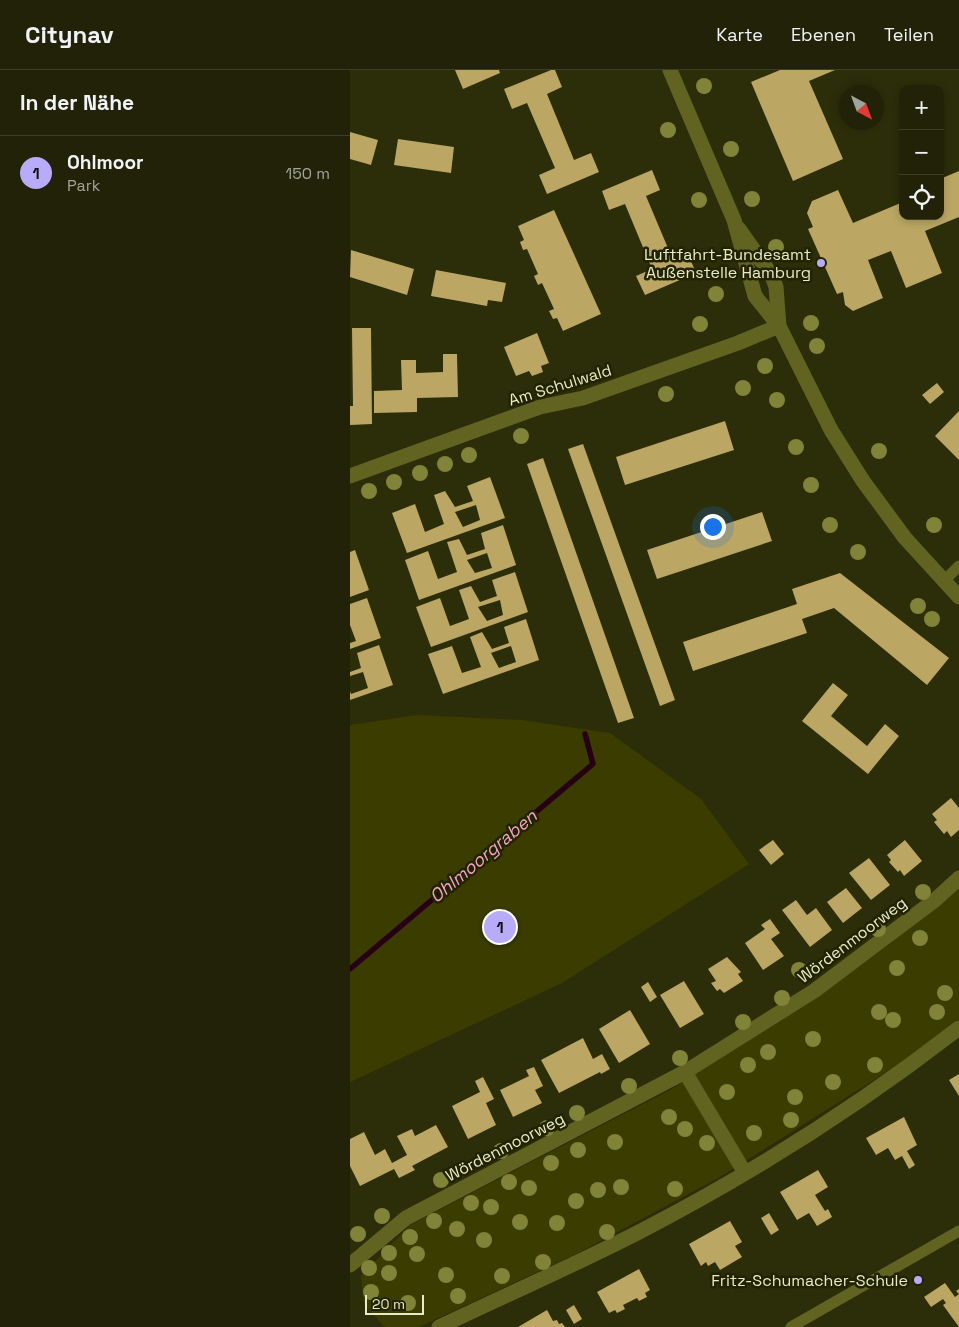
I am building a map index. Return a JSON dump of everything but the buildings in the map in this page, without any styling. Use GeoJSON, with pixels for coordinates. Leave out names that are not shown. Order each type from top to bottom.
{"type":"FeatureCollection","features":[{"type":"Feature","properties":{"kind":"street"},"geometry":{"type":"LineString","coordinates":[[670,70],[734,220],[754,296],[779,326],[808,386],[850,461],[884,512],[943,582],[959,597]]}},
{"type":"Feature","properties":{"kind":"street"},"geometry":{"type":"LineString","coordinates":[[734,220],[772,276],[776,287],[779,326]]}},
{"type":"Feature","properties":{"kind":"street","name":"Am Schulwald"},"geometry":{"type":"LineString","coordinates":[[350,476],[540,407],[592,395],[738,343],[779,326]]}},
{"type":"Feature","properties":{"kind":"street","name":"Wördenmoorweg"},"geometry":{"type":"LineString","coordinates":[[350,1265],[406,1218],[685,1072],[814,991],[935,900],[959,878]]}},
{"type":"Feature","properties":{"kind":"street"},"geometry":{"type":"LineString","coordinates":[[439,1327],[641,1231],[745,1173],[904,1071],[959,1028]]}},
{"type":"Feature","properties":{"kind":"street"},"geometry":{"type":"LineString","coordinates":[[685,1072],[745,1173]]}},
{"type":"Feature","properties":{"kind":"lane"},"geometry":{"type":"LineString","coordinates":[[943,582],[959,566]]}},
{"type":"Feature","properties":{"kind":"lane"},"geometry":{"type":"LineString","coordinates":[[791,1327],[959,1231]]}},
{"type":"Feature","properties":{"kind":"shaded area"},"geometry":{"type":"Polygon","coordinates":[[[417,715],[522,720],[610,733],[701,799],[749,864],[562,983],[350,1082],[350,725],[417,715]]]}},
{"type":"Feature","properties":{"kind":"shaded area"},"geometry":{"type":"Polygon","coordinates":[[[959,885],[959,1019],[904,1061],[720,1177],[578,1253],[419,1327],[385,1327],[364,1305],[361,1276],[410,1225],[670,1090],[809,1003],[887,946],[959,885]]]}},
{"type":"Feature","properties":{"kind":"waterway","name":"Ohlmoorgraben"},"geometry":{"type":"LineString","coordinates":[[350,969],[593,764],[585,734]]}},
{"type":"Feature","properties":{"kind":"place","name":"Luftfahrt-Bundesamt Außenstelle Hamburg"},"geometry":{"type":"Point","coordinates":[821,263]}},
{"type":"Feature","properties":{"kind":"place","name":"Ohlmoor"},"geometry":{"type":"Point","coordinates":[500,927]}},
{"type":"Feature","properties":{"kind":"place","name":"Fritz-Schumacher-Schule"},"geometry":{"type":"Point","coordinates":[918,1280]}}]}
